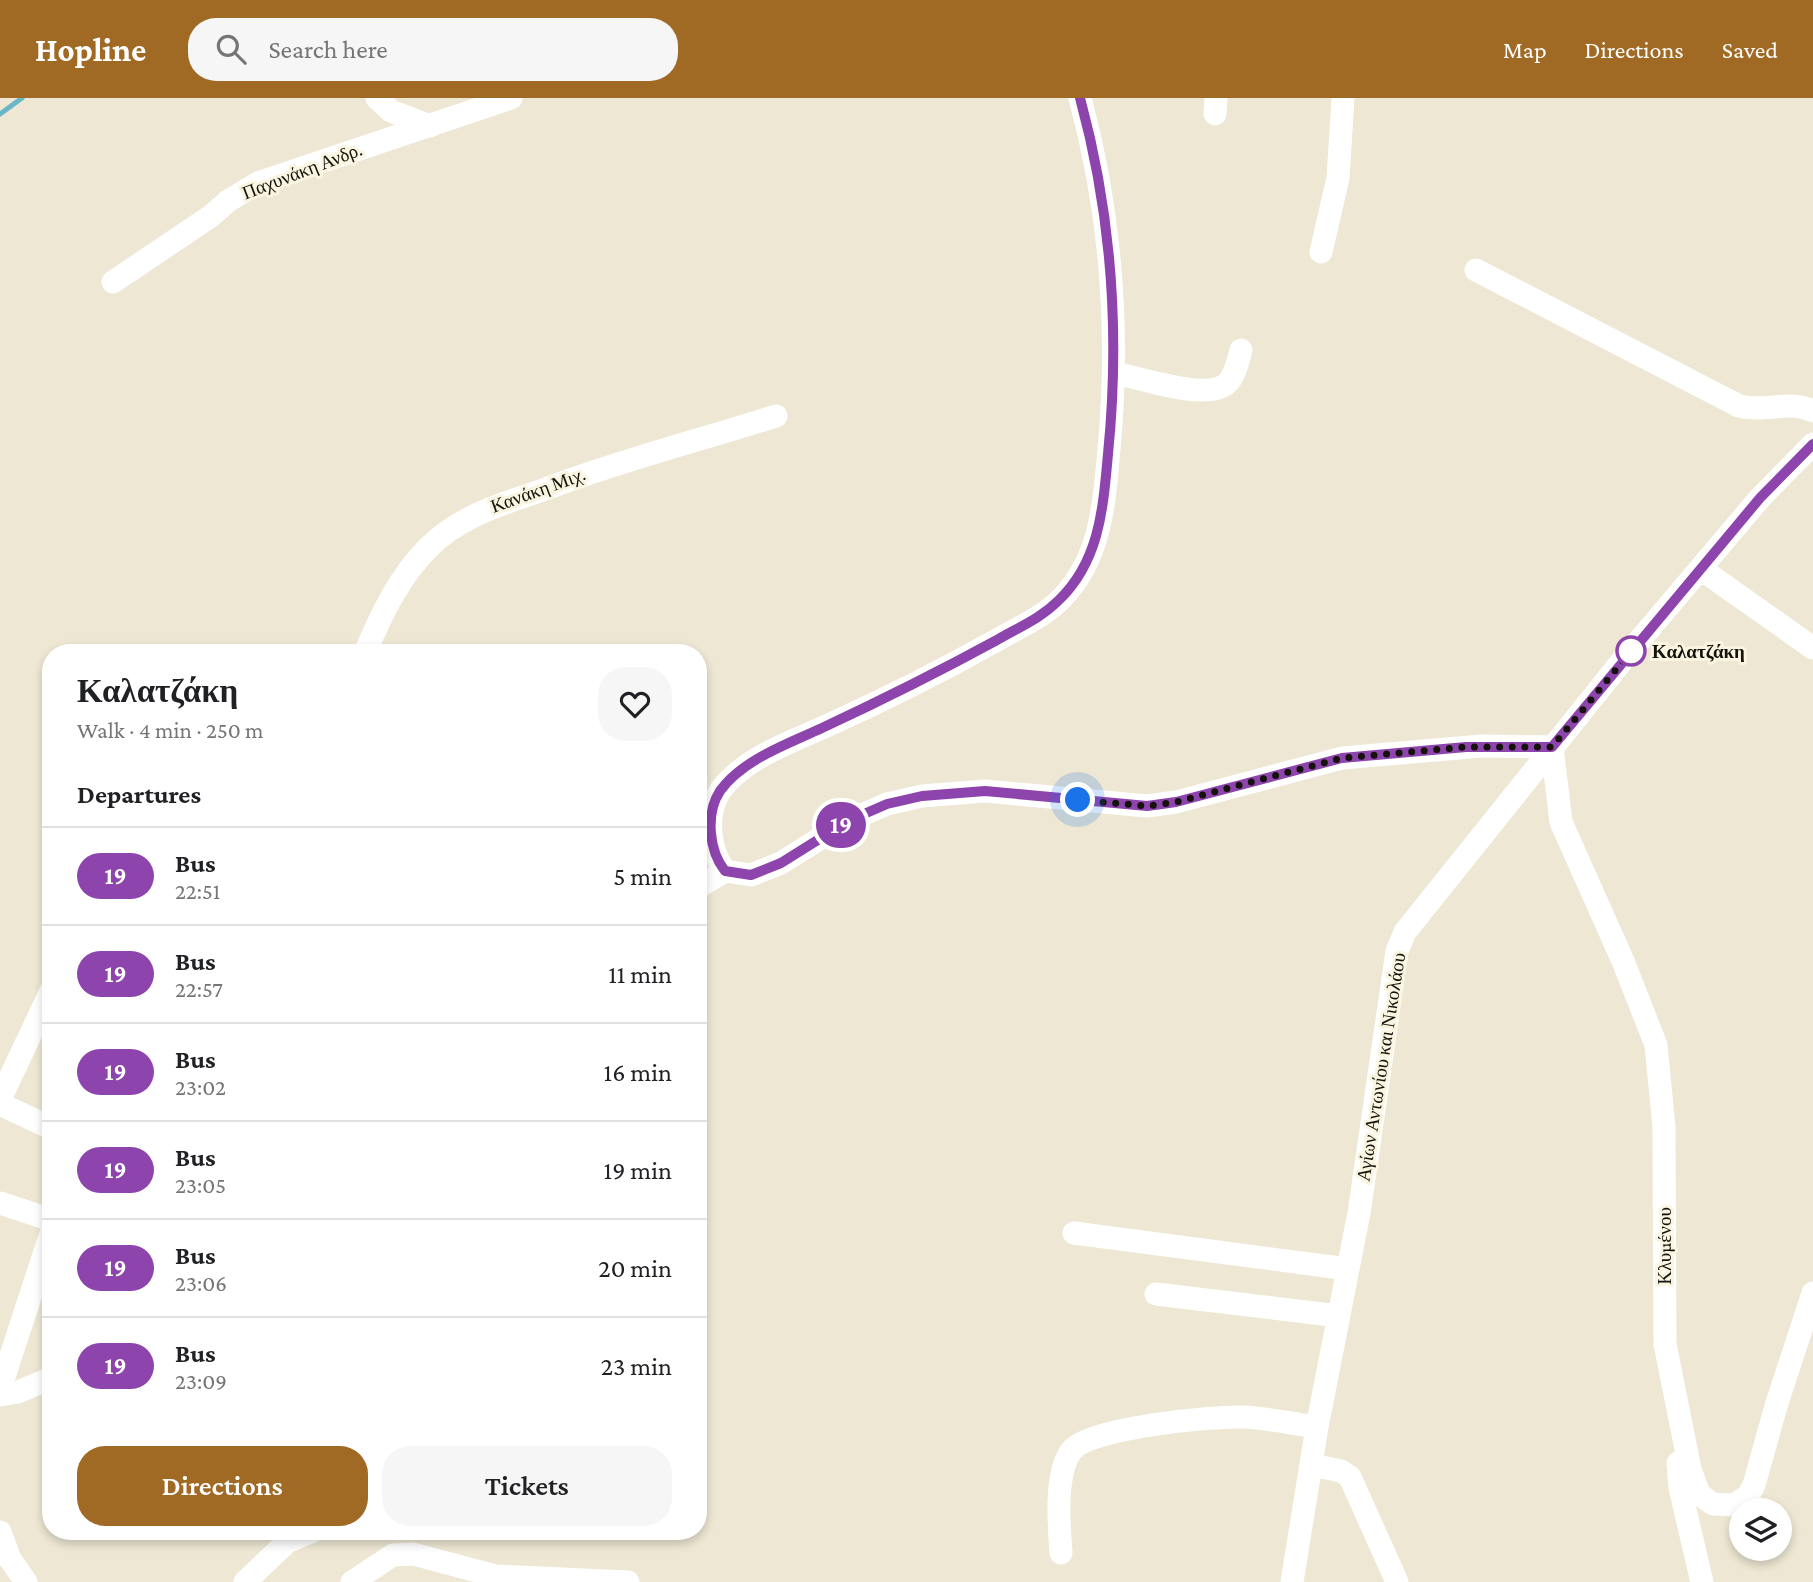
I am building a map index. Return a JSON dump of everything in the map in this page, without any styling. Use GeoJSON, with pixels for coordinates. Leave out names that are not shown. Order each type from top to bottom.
{"type":"FeatureCollection","features":[{"type":"Feature","properties":{"kind":"street"},"geometry":{"type":"LineString","coordinates":[[377,98],[391,111],[430,126]]}},
{"type":"Feature","properties":{"kind":"street","name":"Παχυνάκη Ανδρ."},"geometry":{"type":"LineString","coordinates":[[113,282],[211,216],[243,191],[511,98]]}},
{"type":"Feature","properties":{"kind":"street"},"geometry":{"type":"LineString","coordinates":[[725,871],[716,860],[713,849],[712,813],[720,791],[740,771],[789,743],[949,667],[1029,624],[1049,610],[1075,582],[1094,549],[1103,517],[1115,373],[1110,256],[1099,184],[1080,98]]}},
{"type":"Feature","properties":{"kind":"street"},"geometry":{"type":"LineString","coordinates":[[1321,252],[1338,178],[1343,98]]}},
{"type":"Feature","properties":{"kind":"street"},"geometry":{"type":"LineString","coordinates":[[1476,270],[1739,406],[1763,410],[1801,405],[1813,411]]}},
{"type":"Feature","properties":{"kind":"street"},"geometry":{"type":"LineString","coordinates":[[1115,373],[1172,386],[1208,390],[1224,387],[1231,378],[1241,350]]}},
{"type":"Feature","properties":{"kind":"street","name":"Κανάκη Μιχ."},"geometry":{"type":"LineString","coordinates":[[369,644],[409,569],[429,547],[461,522],[497,504],[600,467],[776,416]]}},
{"type":"Feature","properties":{"kind":"street","name":"Αγίων Αντωνίου και Νικολάου"},"geometry":{"type":"LineString","coordinates":[[1292,1582],[1317,1427],[1359,1213],[1397,951],[1405,932],[1552,747],[1760,498],[1813,444]]}},
{"type":"Feature","properties":{"kind":"street"},"geometry":{"type":"LineString","coordinates":[[1701,569],[1813,648]]}},
{"type":"Feature","properties":{"kind":"street"},"geometry":{"type":"LineString","coordinates":[[707,882],[725,871],[751,875],[806,850],[848,821],[887,804],[922,796],[985,791],[1147,806],[1176,802],[1342,758],[1451,748],[1552,747]]}},
{"type":"Feature","properties":{"kind":"street","name":"Κλυμένου"},"geometry":{"type":"LineString","coordinates":[[1552,747],[1561,822],[1623,961],[1656,1045],[1664,1127],[1665,1344],[1684,1439],[1699,1494],[1713,1504],[1734,1505],[1748,1496],[1760,1468],[1776,1406],[1813,1293]]}},
{"type":"Feature","properties":{"kind":"street"},"geometry":{"type":"LineString","coordinates":[[0,1099],[42,1010]]}},
{"type":"Feature","properties":{"kind":"street"},"geometry":{"type":"LineString","coordinates":[[0,1104],[42,1124]]}},
{"type":"Feature","properties":{"kind":"street"},"geometry":{"type":"LineString","coordinates":[[0,1203],[42,1217]]}},
{"type":"Feature","properties":{"kind":"street"},"geometry":{"type":"LineString","coordinates":[[1074,1233],[1348,1269]]}},
{"type":"Feature","properties":{"kind":"street"},"geometry":{"type":"LineString","coordinates":[[0,1389],[42,1261]]}},
{"type":"Feature","properties":{"kind":"street"},"geometry":{"type":"LineString","coordinates":[[1156,1294],[1339,1316]]}},
{"type":"Feature","properties":{"kind":"street"},"geometry":{"type":"LineString","coordinates":[[0,1395],[18,1392],[42,1382]]}},
{"type":"Feature","properties":{"kind":"street"},"geometry":{"type":"LineString","coordinates":[[1061,1553],[1059,1515],[1064,1463],[1073,1449],[1087,1438],[1106,1432],[1206,1419],[1244,1417],[1317,1427]]}},
{"type":"Feature","properties":{"kind":"street"},"geometry":{"type":"LineString","coordinates":[[1684,1439],[1678,1463],[1680,1488],[1702,1582]]}},
{"type":"Feature","properties":{"kind":"street"},"geometry":{"type":"LineString","coordinates":[[1312,1465],[1341,1471],[1350,1477],[1397,1582]]}},
{"type":"Feature","properties":{"kind":"street"},"geometry":{"type":"LineString","coordinates":[[0,1532],[10,1559],[26,1582]]}},
{"type":"Feature","properties":{"kind":"street"},"geometry":{"type":"LineString","coordinates":[[245,1582],[292,1540]]}},
{"type":"Feature","properties":{"kind":"street"},"geometry":{"type":"LineString","coordinates":[[352,1582],[375,1564],[393,1555],[413,1554],[496,1576],[628,1582]]}},
{"type":"Feature","properties":{"kind":"waterway"},"geometry":{"type":"LineString","coordinates":[[0,114],[22,98]]}},
{"type":"Feature","properties":{"kind":"bus line","name":"19"},"geometry":{"type":"LineString","coordinates":[[1080,98],[1105,217],[1110,256],[1115,362],[1103,517],[1094,549],[1075,582],[1049,610],[1029,624],[949,667],[789,743],[740,771],[720,791],[712,813],[713,849],[716,860],[725,871],[751,875],[806,850],[848,821],[869,811],[887,804],[943,792],[985,791],[1147,806],[1176,802],[1286,770],[1342,758],[1466,747],[1552,747],[1760,498],[1813,444]]}},
{"type":"Feature","properties":{"kind":"place","name":"Καλατζάκη"},"geometry":{"type":"Point","coordinates":[1631,651]}},
{"type":"Feature","properties":{"kind":"route"},"geometry":{"type":"LineString","coordinates":[[1078,800],[1147,806],[1176,802],[1286,770],[1342,758],[1466,747],[1552,747],[1638,643],[1631,651]]}}]}
